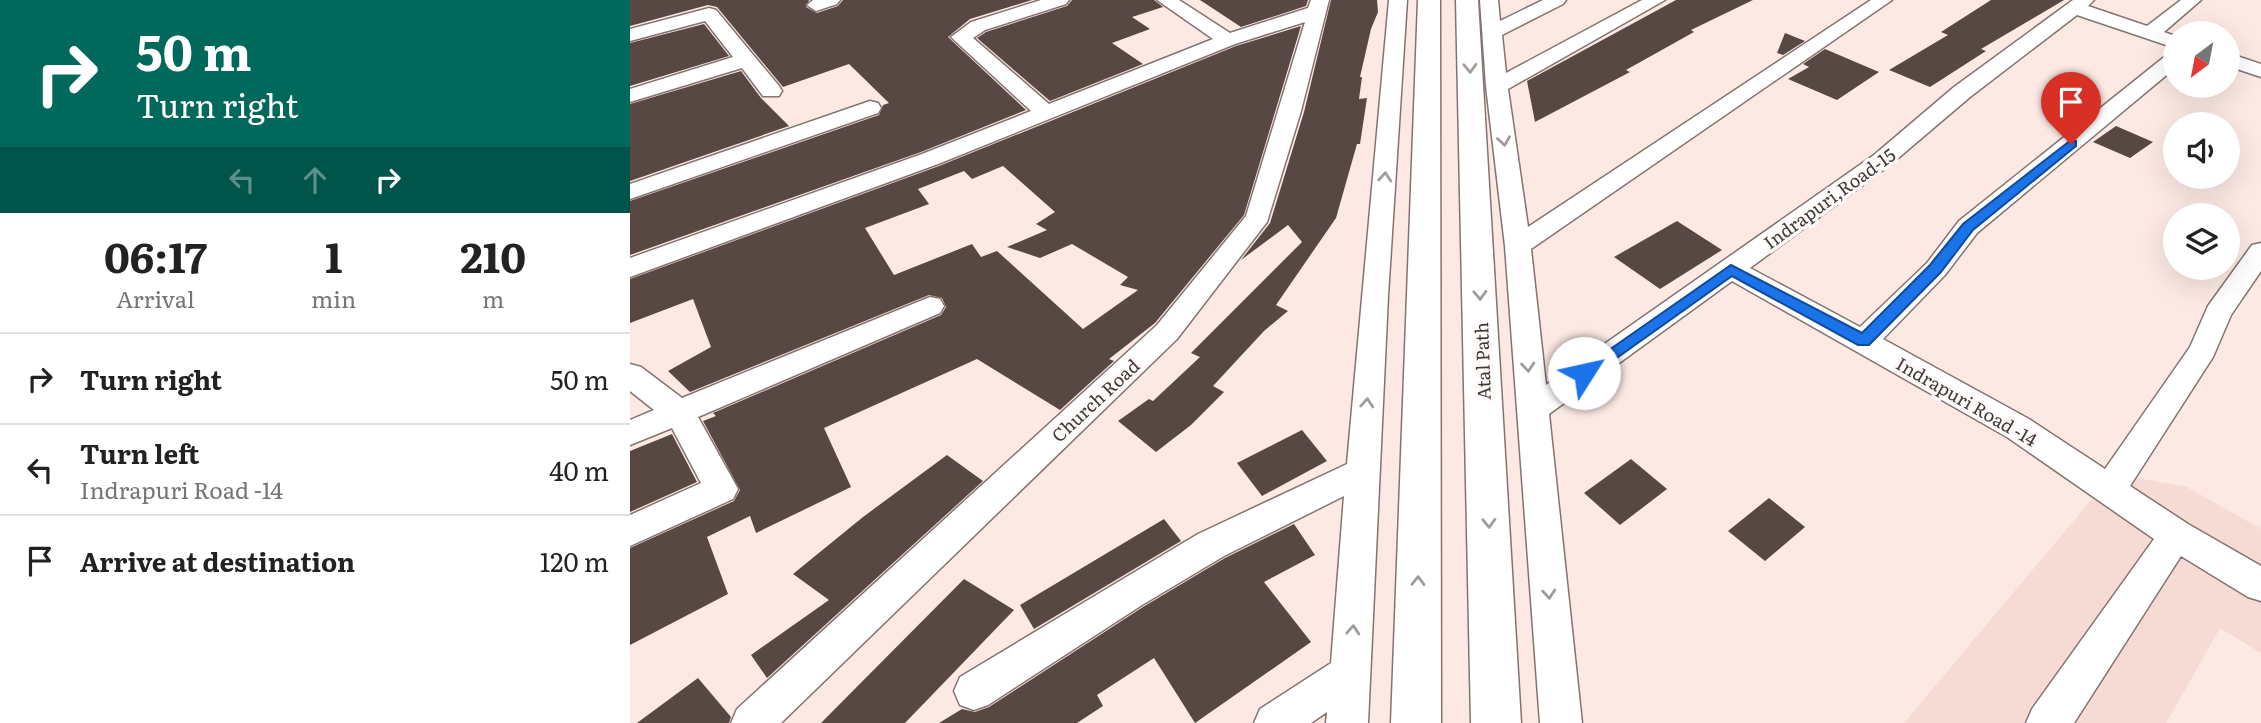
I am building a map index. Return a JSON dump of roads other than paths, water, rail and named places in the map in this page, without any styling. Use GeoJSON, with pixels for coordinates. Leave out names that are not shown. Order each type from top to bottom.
{"type":"FeatureCollection","features":[{"type":"Feature","properties":{"kind":"main road"},"geometry":{"type":"LineString","coordinates":[[1416,723],[1429,0]]}},
{"type":"Feature","properties":{"kind":"main road","name":"Atal Path"},"geometry":{"type":"LineString","coordinates":[[1467,0],[1496,723]]}},
{"type":"Feature","properties":{"kind":"street"},"geometry":{"type":"LineString","coordinates":[[1045,112],[961,37],[978,26],[1060,0]]}},
{"type":"Feature","properties":{"kind":"street"},"geometry":{"type":"LineString","coordinates":[[1166,0],[1228,40]]}},
{"type":"Feature","properties":{"kind":"street"},"geometry":{"type":"LineString","coordinates":[[1347,723],[1398,0]]}},
{"type":"Feature","properties":{"kind":"street"},"geometry":{"type":"LineString","coordinates":[[1489,0],[1497,86],[1518,246],[1561,723]]}},
{"type":"Feature","properties":{"kind":"street"},"geometry":{"type":"LineString","coordinates":[[1492,33],[1557,0]]}},
{"type":"Feature","properties":{"kind":"street"},"geometry":{"type":"LineString","coordinates":[[1497,86],[1656,0]]}},
{"type":"Feature","properties":{"kind":"street"},"geometry":{"type":"LineString","coordinates":[[1518,246],[1883,0]]}},
{"type":"Feature","properties":{"kind":"street"},"geometry":{"type":"LineString","coordinates":[[2151,33],[2192,0]]}},
{"type":"Feature","properties":{"kind":"street"},"geometry":{"type":"LineString","coordinates":[[2080,4],[2163,38]]}},
{"type":"Feature","properties":{"kind":"street","name":"Indrapuri,Road-15"},"geometry":{"type":"LineString","coordinates":[[1531,411],[1882,160],[1962,92],[2080,4]]}},
{"type":"Feature","properties":{"kind":"street"},"geometry":{"type":"LineString","coordinates":[[630,268],[930,159],[1318,6]]}},
{"type":"Feature","properties":{"kind":"street","name":"Church Road"},"geometry":{"type":"LineString","coordinates":[[752,723],[1167,332],[1258,217],[1318,6]]}},
{"type":"Feature","properties":{"kind":"street"},"geometry":{"type":"LineString","coordinates":[[630,36],[709,14],[771,91]]}},
{"type":"Feature","properties":{"kind":"street"},"geometry":{"type":"LineString","coordinates":[[630,96],[745,60]]}},
{"type":"Feature","properties":{"kind":"street"},"geometry":{"type":"LineString","coordinates":[[2240,64],[2261,71]]}},
{"type":"Feature","properties":{"kind":"street"},"geometry":{"type":"LineString","coordinates":[[1731,269],[1863,341],[1936,269],[1968,227],[2163,68]]}},
{"type":"Feature","properties":{"kind":"street"},"geometry":{"type":"LineString","coordinates":[[630,192],[870,108]]}},
{"type":"Feature","properties":{"kind":"street"},"geometry":{"type":"LineString","coordinates":[[2109,491],[2203,350],[2218,313],[2261,251]]}},
{"type":"Feature","properties":{"kind":"street"},"geometry":{"type":"LineString","coordinates":[[630,433],[930,306]]}},
{"type":"Feature","properties":{"kind":"street","name":"Indrapuri Road -14"},"geometry":{"type":"LineString","coordinates":[[1863,341],[2018,428],[2176,535]]}},
{"type":"Feature","properties":{"kind":"street"},"geometry":{"type":"LineString","coordinates":[[630,375],[679,412],[720,489],[630,531]]}},
{"type":"Feature","properties":{"kind":"street"},"geometry":{"type":"LineString","coordinates":[[974,691],[1129,593],[1211,545],[1363,471]]}},
{"type":"Feature","properties":{"kind":"street"},"geometry":{"type":"LineString","coordinates":[[2048,723],[2176,535],[2261,585]]}},
{"type":"Feature","properties":{"kind":"street"},"geometry":{"type":"LineString","coordinates":[[1275,723],[1350,673]]}}]}
